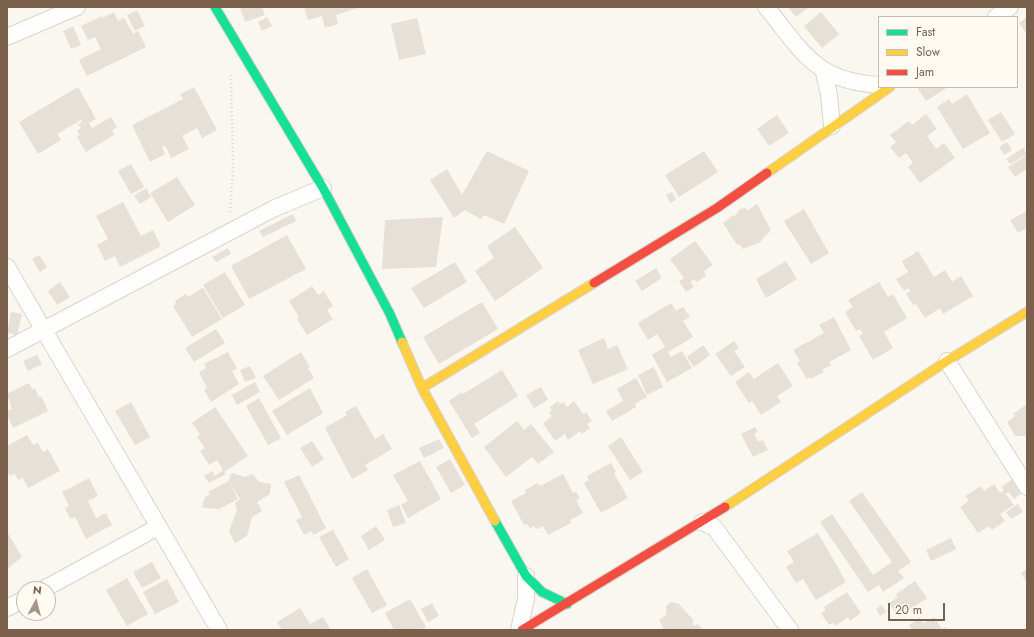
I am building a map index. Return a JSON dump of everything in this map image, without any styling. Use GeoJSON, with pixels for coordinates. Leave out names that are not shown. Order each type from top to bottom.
{"type":"FeatureCollection","features":[{"type":"Feature","properties":{"kind":"street"},"geometry":{"type":"LineString","coordinates":[[7,36],[77,7]]}},
{"type":"Feature","properties":{"kind":"street"},"geometry":{"type":"LineString","coordinates":[[215,7],[323,188],[390,314],[422,388],[526,576],[542,592],[567,604]]}},
{"type":"Feature","properties":{"kind":"street"},"geometry":{"type":"LineString","coordinates":[[766,7],[808,58],[824,72],[847,81],[878,85]]}},
{"type":"Feature","properties":{"kind":"street"},"geometry":{"type":"LineString","coordinates":[[997,16],[1010,7]]}},
{"type":"Feature","properties":{"kind":"street"},"geometry":{"type":"LineString","coordinates":[[824,72],[829,95],[832,126]]}},
{"type":"Feature","properties":{"kind":"street"},"geometry":{"type":"LineString","coordinates":[[422,388],[717,208],[832,126],[889,88]]}},
{"type":"Feature","properties":{"kind":"street"},"geometry":{"type":"LineString","coordinates":[[7,349],[220,236],[275,208],[323,188]]}},
{"type":"Feature","properties":{"kind":"street"},"geometry":{"type":"LineString","coordinates":[[7,267],[158,527],[220,630]]}},
{"type":"Feature","properties":{"kind":"street"},"geometry":{"type":"LineString","coordinates":[[522,630],[567,604],[670,538],[702,522],[947,361],[1027,312]]}},
{"type":"Feature","properties":{"kind":"street"},"geometry":{"type":"LineString","coordinates":[[947,361],[1027,487]]}},
{"type":"Feature","properties":{"kind":"street"},"geometry":{"type":"LineString","coordinates":[[702,522],[714,527],[790,630]]}},
{"type":"Feature","properties":{"kind":"street"},"geometry":{"type":"LineString","coordinates":[[56,582],[158,527]]}},
{"type":"Feature","properties":{"kind":"street"},"geometry":{"type":"LineString","coordinates":[[519,630],[526,599],[526,576]]}},
{"type":"Feature","properties":{"kind":"street"},"geometry":{"type":"LineString","coordinates":[[7,608],[16,603]]}},
{"type":"Feature","properties":{"kind":"path"},"geometry":{"type":"LineString","coordinates":[[220,236],[227,224],[233,188],[231,70]]}},
{"type":"Feature","properties":{"kind":"building"},"geometry":{"type":"Polygon","coordinates":[[[240,7],[262,7],[265,15],[245,22],[240,7]]]}},
{"type":"Feature","properties":{"kind":"building"},"geometry":{"type":"Polygon","coordinates":[[[304,7],[361,7],[336,15],[338,24],[325,28],[322,16],[308,20],[304,7]]]}},
{"type":"Feature","properties":{"kind":"building"},"geometry":{"type":"Polygon","coordinates":[[[788,7],[807,7],[808,8],[796,17],[788,7]]]}},
{"type":"Feature","properties":{"kind":"building"},"geometry":{"type":"Polygon","coordinates":[[[137,10],[145,26],[135,31],[127,15],[137,10]]]}},
{"type":"Feature","properties":{"kind":"building"},"geometry":{"type":"Polygon","coordinates":[[[114,12],[118,21],[124,18],[133,34],[138,31],[146,47],[87,76],[79,60],[101,49],[95,37],[88,40],[81,26],[102,16],[103,18],[114,12]]]}},
{"type":"Feature","properties":{"kind":"building"},"geometry":{"type":"Polygon","coordinates":[[[821,12],[839,34],[822,48],[804,26],[821,12]]]}},
{"type":"Feature","properties":{"kind":"building"},"geometry":{"type":"Polygon","coordinates":[[[267,17],[272,26],[262,31],[258,22],[267,17]]]}},
{"type":"Feature","properties":{"kind":"building"},"geometry":{"type":"Polygon","coordinates":[[[1027,17],[1027,34],[1019,23],[1027,17]]]}},
{"type":"Feature","properties":{"kind":"building"},"geometry":{"type":"Polygon","coordinates":[[[417,18],[426,54],[399,60],[391,24],[417,18]]]}},
{"type":"Feature","properties":{"kind":"building"},"geometry":{"type":"Polygon","coordinates":[[[73,26],[81,45],[71,49],[63,31],[73,26]]]}},
{"type":"Feature","properties":{"kind":"building"},"geometry":{"type":"Polygon","coordinates":[[[78,87],[96,119],[89,123],[92,128],[111,117],[117,127],[112,130],[114,135],[86,152],[77,137],[80,135],[77,131],[81,128],[78,124],[82,122],[81,120],[57,134],[61,140],[38,154],[19,122],[78,87]]]}},
{"type":"Feature","properties":{"kind":"building"},"geometry":{"type":"Polygon","coordinates":[[[194,87],[217,130],[202,138],[197,128],[182,136],[189,149],[171,158],[165,145],[162,147],[165,154],[150,162],[132,125],[183,99],[180,94],[194,87]]]}},
{"type":"Feature","properties":{"kind":"building"},"geometry":{"type":"Polygon","coordinates":[[[919,88],[946,88],[926,101],[918,89],[919,88]]]}},
{"type":"Feature","properties":{"kind":"building"},"geometry":{"type":"Polygon","coordinates":[[[967,94],[990,133],[963,149],[937,107],[949,99],[952,104],[967,94]]]}},
{"type":"Feature","properties":{"kind":"building"},"geometry":{"type":"Polygon","coordinates":[[[1001,112],[1015,134],[1002,142],[988,120],[1001,112]]]}},
{"type":"Feature","properties":{"kind":"building"},"geometry":{"type":"Polygon","coordinates":[[[926,114],[937,129],[927,136],[936,149],[944,143],[955,158],[920,183],[908,167],[913,163],[906,153],[899,158],[890,147],[896,142],[890,135],[909,121],[912,125],[926,114]]]}},
{"type":"Feature","properties":{"kind":"building"},"geometry":{"type":"Polygon","coordinates":[[[777,115],[789,133],[769,146],[757,129],[777,115]]]}},
{"type":"Feature","properties":{"kind":"building"},"geometry":{"type":"Polygon","coordinates":[[[1007,142],[1012,150],[1004,155],[999,147],[1007,142]]]}},
{"type":"Feature","properties":{"kind":"building"},"geometry":{"type":"Polygon","coordinates":[[[1023,148],[1027,154],[1010,164],[1006,159],[1023,148]]]}},
{"type":"Feature","properties":{"kind":"building"},"geometry":{"type":"Polygon","coordinates":[[[487,151],[529,171],[504,224],[484,215],[481,219],[465,210],[454,218],[430,180],[447,169],[462,195],[487,151]]]}},
{"type":"Feature","properties":{"kind":"building"},"geometry":{"type":"Polygon","coordinates":[[[704,151],[718,172],[679,197],[665,175],[704,151]]]}},
{"type":"Feature","properties":{"kind":"building"},"geometry":{"type":"Polygon","coordinates":[[[1027,155],[1027,169],[1015,177],[1008,167],[1027,155]]]}},
{"type":"Feature","properties":{"kind":"building"},"geometry":{"type":"Polygon","coordinates":[[[131,164],[144,187],[131,194],[118,171],[131,164]]]}},
{"type":"Feature","properties":{"kind":"building"},"geometry":{"type":"Polygon","coordinates":[[[177,177],[195,205],[168,222],[150,193],[177,177]]]}},
{"type":"Feature","properties":{"kind":"building"},"geometry":{"type":"Polygon","coordinates":[[[146,188],[151,197],[140,204],[134,196],[146,188]]]}},
{"type":"Feature","properties":{"kind":"building"},"geometry":{"type":"Polygon","coordinates":[[[672,192],[676,200],[670,203],[666,195],[672,192]]]}},
{"type":"Feature","properties":{"kind":"building"},"geometry":{"type":"Polygon","coordinates":[[[123,202],[141,236],[153,230],[161,246],[120,267],[115,256],[105,261],[97,245],[108,239],[96,216],[123,202]]]}},
{"type":"Feature","properties":{"kind":"building"},"geometry":{"type":"Polygon","coordinates":[[[757,204],[771,230],[760,242],[743,249],[739,244],[737,245],[723,223],[734,215],[736,216],[740,209],[745,208],[748,210],[757,204]]]}},
{"type":"Feature","properties":{"kind":"building"},"geometry":{"type":"Polygon","coordinates":[[[804,209],[829,253],[811,264],[784,221],[804,209]]]}},
{"type":"Feature","properties":{"kind":"building"},"geometry":{"type":"Polygon","coordinates":[[[1027,211],[1027,228],[1018,233],[1010,220],[1027,211]]]}},
{"type":"Feature","properties":{"kind":"building"},"geometry":{"type":"Polygon","coordinates":[[[293,214],[296,221],[263,237],[259,231],[293,214]]]}},
{"type":"Feature","properties":{"kind":"building"},"geometry":{"type":"Polygon","coordinates":[[[443,217],[436,267],[382,269],[385,220],[443,217]]]}},
{"type":"Feature","properties":{"kind":"building"},"geometry":{"type":"Polygon","coordinates":[[[515,227],[543,268],[495,301],[475,271],[494,258],[487,246],[515,227]]]}},
{"type":"Feature","properties":{"kind":"building"},"geometry":{"type":"Polygon","coordinates":[[[287,235],[306,269],[249,299],[231,266],[287,235]]]}},
{"type":"Feature","properties":{"kind":"building"},"geometry":{"type":"Polygon","coordinates":[[[695,241],[713,265],[704,271],[706,276],[697,282],[694,279],[690,282],[694,287],[686,292],[679,281],[684,278],[670,259],[695,241]]]}},
{"type":"Feature","properties":{"kind":"building"},"geometry":{"type":"Polygon","coordinates":[[[228,248],[231,254],[216,262],[212,257],[228,248]]]}},
{"type":"Feature","properties":{"kind":"building"},"geometry":{"type":"Polygon","coordinates":[[[918,251],[934,277],[945,270],[952,282],[961,276],[973,296],[943,314],[940,308],[925,318],[916,304],[913,305],[906,294],[910,291],[908,288],[904,291],[896,279],[908,272],[902,261],[918,251]]]}},
{"type":"Feature","properties":{"kind":"building"},"geometry":{"type":"Polygon","coordinates":[[[39,255],[47,267],[40,272],[32,259],[39,255]]]}},
{"type":"Feature","properties":{"kind":"building"},"geometry":{"type":"Polygon","coordinates":[[[786,261],[797,279],[766,298],[756,279],[786,261]]]}},
{"type":"Feature","properties":{"kind":"building"},"geometry":{"type":"Polygon","coordinates":[[[455,262],[467,282],[424,308],[411,288],[455,262]]]}},
{"type":"Feature","properties":{"kind":"building"},"geometry":{"type":"Polygon","coordinates":[[[656,268],[662,278],[642,291],[635,281],[656,268]]]}},
{"type":"Feature","properties":{"kind":"building"},"geometry":{"type":"Polygon","coordinates":[[[225,272],[245,305],[223,318],[203,285],[225,272]]]}},
{"type":"Feature","properties":{"kind":"building"},"geometry":{"type":"Polygon","coordinates":[[[60,282],[70,297],[57,305],[48,291],[60,282]]]}},
{"type":"Feature","properties":{"kind":"building"},"geometry":{"type":"Polygon","coordinates":[[[879,282],[888,297],[893,294],[907,318],[884,332],[893,348],[873,360],[859,336],[863,334],[860,329],[856,331],[845,312],[853,307],[848,300],[879,282]]]}},
{"type":"Feature","properties":{"kind":"building"},"geometry":{"type":"Polygon","coordinates":[[[312,286],[318,295],[324,291],[333,306],[327,310],[333,319],[307,335],[297,319],[299,317],[289,301],[312,286]]]}},
{"type":"Feature","properties":{"kind":"building"},"geometry":{"type":"Polygon","coordinates":[[[203,288],[222,319],[192,337],[173,306],[176,304],[175,301],[186,294],[188,297],[203,288]]]}},
{"type":"Feature","properties":{"kind":"building"},"geometry":{"type":"Polygon","coordinates":[[[482,302],[498,329],[439,364],[423,337],[482,302]]]}},
{"type":"Feature","properties":{"kind":"building"},"geometry":{"type":"Polygon","coordinates":[[[671,303],[676,311],[683,307],[690,317],[683,321],[693,337],[668,352],[671,357],[682,351],[692,368],[667,382],[652,355],[665,347],[657,334],[648,340],[638,323],[671,303]]]}},
{"type":"Feature","properties":{"kind":"building"},"geometry":{"type":"Polygon","coordinates":[[[11,312],[22,314],[17,335],[7,333],[11,312]]]}},
{"type":"Feature","properties":{"kind":"building"},"geometry":{"type":"Polygon","coordinates":[[[834,317],[851,350],[829,362],[831,365],[822,370],[824,372],[807,379],[797,363],[800,361],[793,350],[824,333],[819,325],[834,317]]]}},
{"type":"Feature","properties":{"kind":"building"},"geometry":{"type":"Polygon","coordinates":[[[216,329],[225,343],[194,362],[185,348],[216,329]]]}},
{"type":"Feature","properties":{"kind":"building"},"geometry":{"type":"Polygon","coordinates":[[[604,338],[608,349],[617,345],[628,369],[593,384],[578,350],[604,338]]]}},
{"type":"Feature","properties":{"kind":"building"},"geometry":{"type":"Polygon","coordinates":[[[734,341],[739,348],[734,351],[745,367],[731,376],[715,354],[734,341]]]}},
{"type":"Feature","properties":{"kind":"building"},"geometry":{"type":"Polygon","coordinates":[[[703,345],[710,355],[694,367],[687,357],[703,345]]]}},
{"type":"Feature","properties":{"kind":"building"},"geometry":{"type":"Polygon","coordinates":[[[228,352],[237,369],[232,371],[239,384],[211,402],[204,390],[207,388],[199,372],[206,368],[204,364],[228,352]]]}},
{"type":"Feature","properties":{"kind":"building"},"geometry":{"type":"Polygon","coordinates":[[[301,352],[310,367],[308,368],[314,378],[279,400],[263,376],[301,352]]]}},
{"type":"Feature","properties":{"kind":"building"},"geometry":{"type":"Polygon","coordinates":[[[37,355],[42,364],[28,371],[23,361],[37,355]]]}},
{"type":"Feature","properties":{"kind":"building"},"geometry":{"type":"Polygon","coordinates":[[[778,363],[793,386],[777,396],[781,402],[761,415],[752,401],[749,403],[735,382],[749,372],[754,379],[778,363]]]}},
{"type":"Feature","properties":{"kind":"building"},"geometry":{"type":"Polygon","coordinates":[[[250,366],[256,378],[245,382],[240,370],[250,366]]]}},
{"type":"Feature","properties":{"kind":"building"},"geometry":{"type":"Polygon","coordinates":[[[654,367],[663,387],[647,395],[638,375],[654,367]]]}},
{"type":"Feature","properties":{"kind":"building"},"geometry":{"type":"Polygon","coordinates":[[[502,370],[518,396],[474,424],[480,433],[472,438],[449,401],[462,392],[463,394],[502,370]]]}},
{"type":"Feature","properties":{"kind":"building"},"geometry":{"type":"Polygon","coordinates":[[[636,378],[647,397],[635,404],[636,407],[612,421],[606,411],[623,401],[617,389],[636,378]]]}},
{"type":"Feature","properties":{"kind":"building"},"geometry":{"type":"Polygon","coordinates":[[[255,382],[260,392],[237,405],[232,395],[255,382]]]}},
{"type":"Feature","properties":{"kind":"building"},"geometry":{"type":"Polygon","coordinates":[[[29,383],[32,389],[35,388],[39,397],[41,396],[48,411],[13,428],[7,415],[7,411],[12,409],[7,394],[29,383]]]}},
{"type":"Feature","properties":{"kind":"building"},"geometry":{"type":"Polygon","coordinates":[[[541,387],[548,400],[534,408],[526,395],[541,387]]]}},
{"type":"Feature","properties":{"kind":"building"},"geometry":{"type":"Polygon","coordinates":[[[310,388],[323,413],[287,435],[272,411],[310,388]]]}},
{"type":"Feature","properties":{"kind":"building"},"geometry":{"type":"Polygon","coordinates":[[[259,398],[281,438],[268,445],[246,406],[259,398]]]}},
{"type":"Feature","properties":{"kind":"building"},"geometry":{"type":"Polygon","coordinates":[[[558,401],[560,404],[563,402],[567,407],[574,401],[583,414],[586,412],[592,421],[587,424],[590,428],[582,434],[580,431],[568,440],[565,434],[555,441],[543,423],[552,416],[549,412],[552,410],[550,407],[558,401]]]}},
{"type":"Feature","properties":{"kind":"building"},"geometry":{"type":"Polygon","coordinates":[[[131,402],[150,437],[135,445],[115,411],[131,402]]]}},
{"type":"Feature","properties":{"kind":"building"},"geometry":{"type":"Polygon","coordinates":[[[1027,404],[1027,438],[1025,436],[1015,436],[1007,422],[1015,416],[1013,414],[1027,404]]]}},
{"type":"Feature","properties":{"kind":"building"},"geometry":{"type":"Polygon","coordinates":[[[356,406],[375,439],[383,434],[392,449],[365,465],[368,470],[352,479],[325,428],[347,415],[345,412],[356,406]]]}},
{"type":"Feature","properties":{"kind":"building"},"geometry":{"type":"Polygon","coordinates":[[[215,407],[248,456],[224,472],[226,474],[209,483],[204,476],[212,471],[215,476],[223,470],[217,460],[209,465],[200,451],[205,448],[197,437],[200,434],[192,423],[215,407]]]}},
{"type":"Feature","properties":{"kind":"building"},"geometry":{"type":"Polygon","coordinates":[[[517,421],[524,430],[531,424],[554,452],[538,464],[532,457],[506,477],[484,447],[517,421]]]}},
{"type":"Feature","properties":{"kind":"building"},"geometry":{"type":"Polygon","coordinates":[[[755,427],[758,432],[754,434],[758,442],[763,440],[768,450],[753,457],[741,434],[755,427]]]}},
{"type":"Feature","properties":{"kind":"building"},"geometry":{"type":"Polygon","coordinates":[[[27,435],[33,445],[38,443],[43,452],[48,449],[60,471],[28,488],[23,478],[18,480],[15,474],[10,476],[7,471],[7,446],[27,435]]]}},
{"type":"Feature","properties":{"kind":"building"},"geometry":{"type":"Polygon","coordinates":[[[621,437],[643,472],[630,480],[608,446],[621,437]]]}},
{"type":"Feature","properties":{"kind":"building"},"geometry":{"type":"Polygon","coordinates":[[[439,439],[444,448],[424,458],[419,448],[439,439]]]}},
{"type":"Feature","properties":{"kind":"building"},"geometry":{"type":"Polygon","coordinates":[[[312,441],[324,459],[312,467],[300,448],[312,441]]]}},
{"type":"Feature","properties":{"kind":"building"},"geometry":{"type":"Polygon","coordinates":[[[450,459],[465,485],[451,493],[436,467],[450,459]]]}},
{"type":"Feature","properties":{"kind":"building"},"geometry":{"type":"Polygon","coordinates":[[[420,461],[441,499],[408,518],[401,505],[408,501],[393,475],[420,461]]]}},
{"type":"Feature","properties":{"kind":"building"},"geometry":{"type":"Polygon","coordinates":[[[611,463],[616,472],[614,473],[628,498],[601,513],[584,483],[589,480],[587,476],[611,463]]]}},
{"type":"Feature","properties":{"kind":"building"},"geometry":{"type":"Polygon","coordinates":[[[231,473],[245,477],[253,474],[259,482],[271,484],[270,494],[257,502],[262,511],[252,517],[247,536],[235,543],[229,531],[237,510],[235,503],[240,499],[229,481],[231,473]]]}},
{"type":"Feature","properties":{"kind":"building"},"geometry":{"type":"Polygon","coordinates":[[[563,474],[573,493],[576,492],[580,498],[576,500],[583,513],[570,520],[571,523],[548,535],[543,526],[537,529],[534,526],[530,529],[527,524],[524,525],[511,501],[526,493],[525,490],[538,483],[540,486],[563,474]]]}},
{"type":"Feature","properties":{"kind":"building"},"geometry":{"type":"Polygon","coordinates":[[[299,475],[326,528],[314,535],[311,531],[304,535],[296,520],[302,517],[284,482],[299,475]]]}},
{"type":"Feature","properties":{"kind":"building"},"geometry":{"type":"Polygon","coordinates":[[[89,478],[98,496],[88,501],[96,518],[106,513],[112,525],[86,539],[75,517],[70,519],[65,508],[69,506],[62,492],[89,478]]]}},
{"type":"Feature","properties":{"kind":"building"},"geometry":{"type":"Polygon","coordinates":[[[1013,479],[1022,493],[1014,499],[1009,492],[1006,494],[1014,505],[1000,514],[1005,521],[992,530],[989,526],[978,533],[960,507],[969,501],[965,496],[981,486],[984,491],[994,484],[1000,493],[1004,490],[1001,487],[1013,479]]]}},
{"type":"Feature","properties":{"kind":"building"},"geometry":{"type":"Polygon","coordinates":[[[229,481],[238,499],[217,510],[216,508],[211,509],[202,507],[205,497],[210,495],[208,492],[229,481]]]}},
{"type":"Feature","properties":{"kind":"building"},"geometry":{"type":"Polygon","coordinates":[[[862,492],[911,562],[898,571],[904,578],[883,592],[879,585],[868,592],[820,522],[832,514],[873,575],[892,562],[849,501],[862,492]]]}},
{"type":"Feature","properties":{"kind":"building"},"geometry":{"type":"Polygon","coordinates":[[[1018,504],[1023,512],[1011,519],[1006,512],[1018,504]]]}},
{"type":"Feature","properties":{"kind":"building"},"geometry":{"type":"Polygon","coordinates":[[[399,505],[406,523],[393,527],[387,510],[399,505]]]}},
{"type":"Feature","properties":{"kind":"building"},"geometry":{"type":"Polygon","coordinates":[[[376,526],[385,540],[369,550],[361,536],[376,526]]]}},
{"type":"Feature","properties":{"kind":"building"},"geometry":{"type":"Polygon","coordinates":[[[333,530],[349,559],[336,567],[319,537],[333,530]]]}},
{"type":"Feature","properties":{"kind":"building"},"geometry":{"type":"Polygon","coordinates":[[[7,532],[22,557],[7,569],[7,532]]]}},
{"type":"Feature","properties":{"kind":"building"},"geometry":{"type":"Polygon","coordinates":[[[818,533],[846,582],[816,600],[803,579],[796,583],[786,567],[794,562],[787,551],[818,533]]]}},
{"type":"Feature","properties":{"kind":"building"},"geometry":{"type":"Polygon","coordinates":[[[951,538],[956,549],[931,561],[926,550],[951,538]]]}},
{"type":"Feature","properties":{"kind":"building"},"geometry":{"type":"Polygon","coordinates":[[[152,562],[161,578],[142,588],[133,572],[152,562]]]}},
{"type":"Feature","properties":{"kind":"building"},"geometry":{"type":"Polygon","coordinates":[[[367,569],[387,605],[372,613],[352,578],[367,569]]]}},
{"type":"Feature","properties":{"kind":"building"},"geometry":{"type":"Polygon","coordinates":[[[1027,569],[1027,583],[1021,573],[1027,569]]]}},
{"type":"Feature","properties":{"kind":"building"},"geometry":{"type":"Polygon","coordinates":[[[127,578],[148,614],[127,626],[106,590],[127,578]]]}},
{"type":"Feature","properties":{"kind":"building"},"geometry":{"type":"Polygon","coordinates":[[[167,579],[179,602],[155,614],[143,592],[167,579]]]}},
{"type":"Feature","properties":{"kind":"building"},"geometry":{"type":"Polygon","coordinates":[[[915,581],[927,598],[898,617],[889,603],[898,597],[896,594],[915,581]]]}},
{"type":"Feature","properties":{"kind":"building"},"geometry":{"type":"Polygon","coordinates":[[[847,592],[861,613],[850,621],[848,617],[835,626],[833,623],[829,625],[821,613],[826,610],[824,607],[847,592]]]}},
{"type":"Feature","properties":{"kind":"building"},"geometry":{"type":"Polygon","coordinates":[[[410,599],[426,627],[420,630],[394,630],[385,613],[410,599]]]}},
{"type":"Feature","properties":{"kind":"building"},"geometry":{"type":"Polygon","coordinates":[[[671,602],[679,604],[694,621],[692,622],[694,626],[698,624],[703,630],[663,630],[659,620],[666,615],[666,606],[671,602]]]}},
{"type":"Feature","properties":{"kind":"building"},"geometry":{"type":"Polygon","coordinates":[[[432,603],[439,616],[428,622],[421,609],[432,603]]]}},
{"type":"Feature","properties":{"kind":"building"},"geometry":{"type":"Polygon","coordinates":[[[882,605],[886,612],[880,616],[876,609],[882,605]]]}},
{"type":"Feature","properties":{"kind":"building"},"geometry":{"type":"Polygon","coordinates":[[[300,608],[310,624],[323,617],[331,630],[282,630],[277,622],[300,608]]]}},
{"type":"Feature","properties":{"kind":"building"},"geometry":{"type":"Polygon","coordinates":[[[934,617],[942,629],[946,627],[948,630],[912,630],[909,625],[920,618],[924,623],[934,617]]]}},
{"type":"Feature","properties":{"kind":"traffic: fast"},"geometry":{"type":"LineString","coordinates":[[215,7],[323,188],[390,314],[402,342]]}},
{"type":"Feature","properties":{"kind":"traffic: fast"},"geometry":{"type":"LineString","coordinates":[[495,521],[526,576],[542,592],[567,604]]}},
{"type":"Feature","properties":{"kind":"traffic: slow"},"geometry":{"type":"LineString","coordinates":[[767,173],[889,88]]}},
{"type":"Feature","properties":{"kind":"traffic: slow"},"geometry":{"type":"LineString","coordinates":[[422,388],[594,283]]}},
{"type":"Feature","properties":{"kind":"traffic: slow"},"geometry":{"type":"LineString","coordinates":[[725,507],[947,361],[1027,312]]}},
{"type":"Feature","properties":{"kind":"traffic: slow"},"geometry":{"type":"LineString","coordinates":[[402,342],[422,388],[495,521]]}},
{"type":"Feature","properties":{"kind":"traffic: jam"},"geometry":{"type":"LineString","coordinates":[[594,283],[717,208],[767,173]]}},
{"type":"Feature","properties":{"kind":"traffic: jam"},"geometry":{"type":"LineString","coordinates":[[522,630],[725,507]]}}]}
